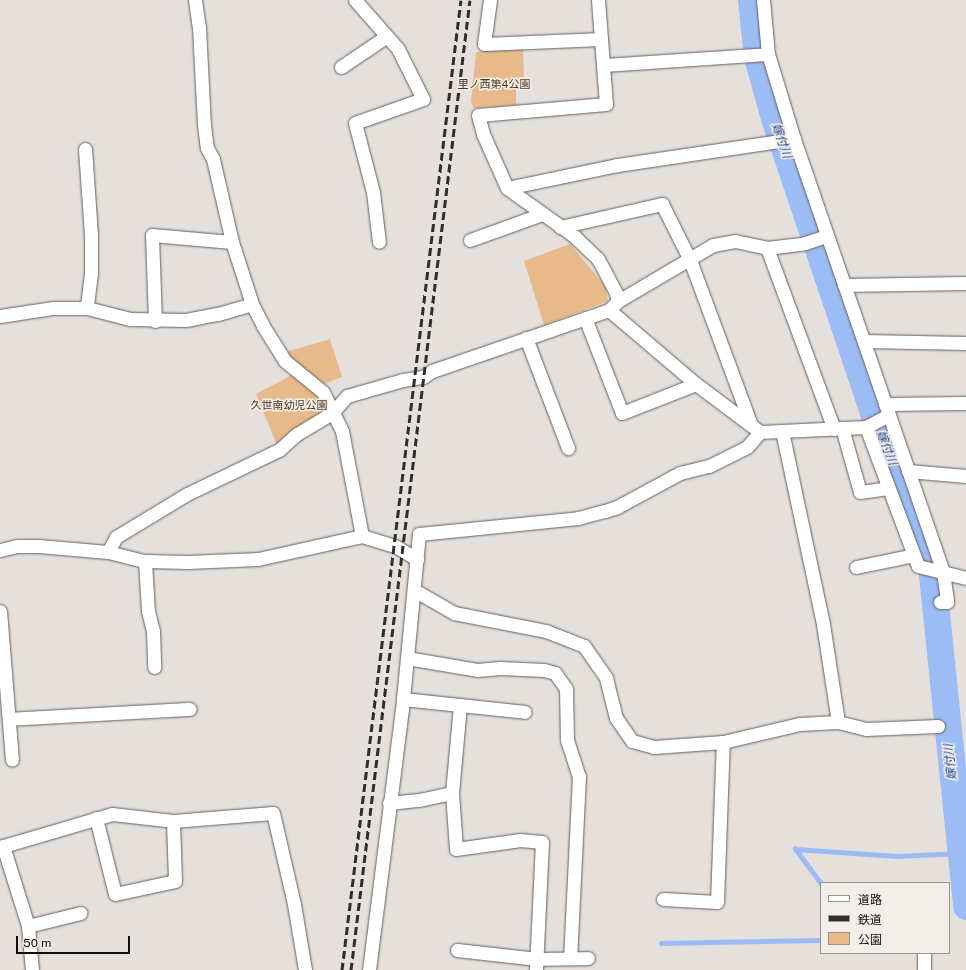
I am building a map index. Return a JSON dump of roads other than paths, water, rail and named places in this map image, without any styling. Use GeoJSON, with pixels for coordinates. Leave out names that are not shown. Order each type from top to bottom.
{"type":"FeatureCollection","features":[{"type":"Feature","properties":{"kind":"street"},"geometry":{"type":"LineString","coordinates":[[195,0],[199,27],[204,125],[207,148],[213,159],[232,242],[252,304],[263,326],[285,361],[322,392],[342,431],[362,536]]}},
{"type":"Feature","properties":{"kind":"street"},"geometry":{"type":"LineString","coordinates":[[355,0],[398,49],[423,99],[355,123],[373,192],[379,242]]}},
{"type":"Feature","properties":{"kind":"street"},"geometry":{"type":"LineString","coordinates":[[490,0],[484,44],[601,39]]}},
{"type":"Feature","properties":{"kind":"street"},"geometry":{"type":"LineString","coordinates":[[598,0],[606,104],[478,115],[483,134],[507,188],[574,236],[598,259],[616,293],[613,306]]}},
{"type":"Feature","properties":{"kind":"street"},"geometry":{"type":"LineString","coordinates":[[763,0],[768,54],[794,139],[943,572],[947,602],[940,602]]}},
{"type":"Feature","properties":{"kind":"street"},"geometry":{"type":"LineString","coordinates":[[341,67],[387,36]]}},
{"type":"Feature","properties":{"kind":"street"},"geometry":{"type":"LineString","coordinates":[[603,65],[768,54]]}},
{"type":"Feature","properties":{"kind":"street"},"geometry":{"type":"LineString","coordinates":[[507,188],[617,165],[794,139]]}},
{"type":"Feature","properties":{"kind":"street"},"geometry":{"type":"LineString","coordinates":[[85,149],[91,235],[91,273],[87,308]]}},
{"type":"Feature","properties":{"kind":"street"},"geometry":{"type":"LineString","coordinates":[[369,970],[403,699],[419,534],[578,518],[605,511],[617,507],[680,473],[709,466],[747,446],[756,429],[690,260],[662,204],[560,227]]}},
{"type":"Feature","properties":{"kind":"street"},"geometry":{"type":"LineString","coordinates":[[470,240],[542,214]]}},
{"type":"Feature","properties":{"kind":"street"},"geometry":{"type":"LineString","coordinates":[[154,321],[152,235],[232,242]]}},
{"type":"Feature","properties":{"kind":"street"},"geometry":{"type":"LineString","coordinates":[[108,552],[116,537],[187,494],[279,450],[297,434],[332,413],[347,396],[403,380],[423,377],[432,371],[585,318],[613,306],[713,245],[735,241],[767,248],[805,243],[828,236]]}},
{"type":"Feature","properties":{"kind":"street"},"geometry":{"type":"LineString","coordinates":[[767,248],[838,429],[860,492],[888,488]]}},
{"type":"Feature","properties":{"kind":"street"},"geometry":{"type":"LineString","coordinates":[[844,285],[966,283]]}},
{"type":"Feature","properties":{"kind":"street"},"geometry":{"type":"LineString","coordinates":[[0,316],[53,308],[87,308],[130,319],[154,321],[198,318],[252,304]]}},
{"type":"Feature","properties":{"kind":"street"},"geometry":{"type":"LineString","coordinates":[[613,306],[696,384],[756,429],[782,431],[866,427],[887,409],[966,403]]}},
{"type":"Feature","properties":{"kind":"street"},"geometry":{"type":"LineString","coordinates":[[585,318],[622,413],[696,384]]}},
{"type":"Feature","properties":{"kind":"street"},"geometry":{"type":"LineString","coordinates":[[526,338],[568,448]]}},
{"type":"Feature","properties":{"kind":"street"},"geometry":{"type":"LineString","coordinates":[[864,341],[966,343]]}},
{"type":"Feature","properties":{"kind":"street"},"geometry":{"type":"LineString","coordinates":[[866,427],[916,560]]}},
{"type":"Feature","properties":{"kind":"street"},"geometry":{"type":"LineString","coordinates":[[782,431],[822,624],[838,722]]}},
{"type":"Feature","properties":{"kind":"street"},"geometry":{"type":"LineString","coordinates":[[908,471],[966,476]]}},
{"type":"Feature","properties":{"kind":"street"},"geometry":{"type":"LineString","coordinates":[[0,550],[18,546],[39,546],[108,552],[145,561],[188,562],[258,559],[362,536],[394,546],[417,559]]}},
{"type":"Feature","properties":{"kind":"street"},"geometry":{"type":"LineString","coordinates":[[856,567],[916,560],[943,572],[966,578]]}},
{"type":"Feature","properties":{"kind":"street"},"geometry":{"type":"LineString","coordinates":[[145,561],[148,611],[153,631],[154,667]]}},
{"type":"Feature","properties":{"kind":"street"},"geometry":{"type":"LineString","coordinates":[[414,590],[454,613],[546,631],[584,646],[606,678],[616,718],[632,741],[654,747],[723,742],[799,724],[838,722],[866,729],[938,726]]}},
{"type":"Feature","properties":{"kind":"street"},"geometry":{"type":"LineString","coordinates":[[0,611],[12,760]]}},
{"type":"Feature","properties":{"kind":"street"},"geometry":{"type":"LineString","coordinates":[[407,658],[477,670],[500,668],[544,670],[555,673],[566,689],[567,740],[579,776],[570,958]]}},
{"type":"Feature","properties":{"kind":"street"},"geometry":{"type":"LineString","coordinates":[[403,699],[525,712]]}},
{"type":"Feature","properties":{"kind":"street"},"geometry":{"type":"LineString","coordinates":[[460,705],[452,793],[456,849],[520,840],[542,842],[537,964]]}},
{"type":"Feature","properties":{"kind":"street"},"geometry":{"type":"LineString","coordinates":[[9,719],[190,710]]}},
{"type":"Feature","properties":{"kind":"street"},"geometry":{"type":"LineString","coordinates":[[663,899],[717,902],[723,742]]}},
{"type":"Feature","properties":{"kind":"street"},"geometry":{"type":"LineString","coordinates":[[389,803],[419,800],[452,793]]}},
{"type":"Feature","properties":{"kind":"street"},"geometry":{"type":"LineString","coordinates":[[32,970],[28,926],[2,846],[112,814],[173,821],[273,812],[294,904],[305,970]]}},
{"type":"Feature","properties":{"kind":"street"},"geometry":{"type":"LineString","coordinates":[[96,818],[115,894],[175,881],[173,821]]}},
{"type":"Feature","properties":{"kind":"street"},"geometry":{"type":"LineString","coordinates":[[28,926],[80,913]]}},
{"type":"Feature","properties":{"kind":"street"},"geometry":{"type":"LineString","coordinates":[[457,950],[537,964],[570,958],[588,958]]}},
{"type":"Feature","properties":{"kind":"street"},"geometry":{"type":"LineString","coordinates":[[924,954],[924,970]]}},
{"type":"Feature","properties":{"kind":"waterway","name":"嫁付川"},"geometry":{"type":"LineString","coordinates":[[751,0],[757,57],[774,118],[874,416],[931,565],[966,906]]}},
{"type":"Feature","properties":{"kind":"waterway"},"geometry":{"type":"LineString","coordinates":[[820,883],[795,849],[897,856],[960,853]]}},
{"type":"Feature","properties":{"kind":"waterway"},"geometry":{"type":"LineString","coordinates":[[661,943],[820,940]]}},
{"type":"Feature","properties":{"kind":"railway"},"geometry":{"type":"LineString","coordinates":[[342,970],[461,0]]}},
{"type":"Feature","properties":{"kind":"railway"},"geometry":{"type":"LineString","coordinates":[[351,970],[470,0]]}},
{"type":"Feature","properties":{"kind":"park label","name":"里ノ西第4公園"},"geometry":{"type":"Point","coordinates":[494,84]}},
{"type":"Feature","properties":{"kind":"park label","name":"久世南幼児公園"},"geometry":{"type":"Point","coordinates":[289,405]}}]}
